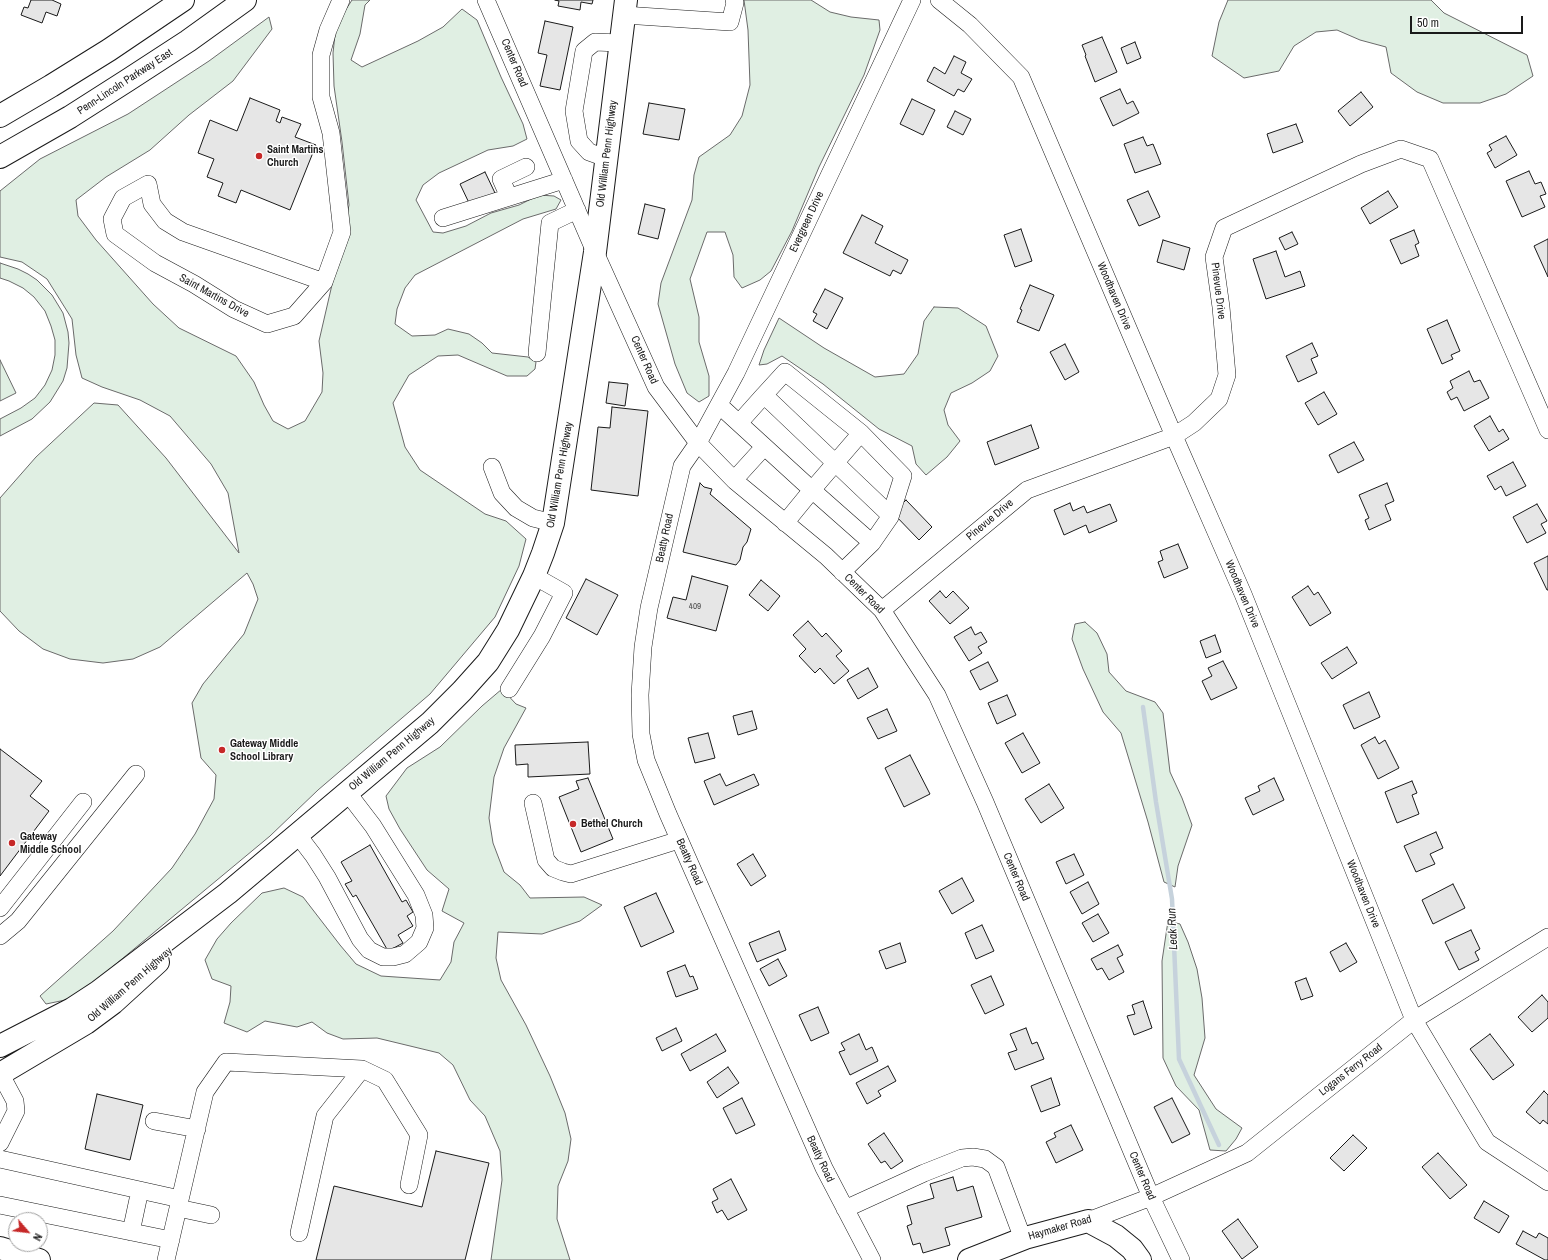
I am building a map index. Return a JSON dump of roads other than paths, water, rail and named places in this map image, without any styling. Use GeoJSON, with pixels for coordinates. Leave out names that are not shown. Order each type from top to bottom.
{"type":"FeatureCollection","features":[{"type":"Feature","properties":{"kind":"main road"},"geometry":{"type":"LineString","coordinates":[[0,116],[109,50],[183,0]]}},
{"type":"Feature","properties":{"kind":"main road","name":"Penn-Lincoln Parkway East"},"geometry":{"type":"LineString","coordinates":[[0,157],[70,117],[128,80],[188,41],[245,0]]}},
{"type":"Feature","properties":{"kind":"main road","name":"Old William Penn Highway"},"geometry":{"type":"LineString","coordinates":[[0,1046],[72,1009],[92,996],[228,893],[430,723],[468,686],[488,662],[508,630],[544,553],[553,523],[595,252],[625,7]]}},
{"type":"Feature","properties":{"kind":"main road","name":"Old William Penn Highway"},"geometry":{"type":"LineString","coordinates":[[0,1074],[86,1023],[113,1003],[170,951],[228,893]]}},
{"type":"Feature","properties":{"kind":"main road"},"geometry":{"type":"LineString","coordinates":[[1088,1221],[1116,1236],[1132,1249],[1140,1260]]}},
{"type":"Feature","properties":{"kind":"main road","name":"Haymaker Road"},"geometry":{"type":"LineString","coordinates":[[981,1258],[1023,1239],[1088,1221]]}},
{"type":"Feature","properties":{"kind":"main road"},"geometry":{"type":"LineString","coordinates":[[0,1248],[39,1260]]}},
{"type":"Feature","properties":{"kind":"street","name":"Saint Martins Drive"},"geometry":{"type":"LineString","coordinates":[[324,282],[183,232],[165,222],[152,204],[148,184],[123,198],[112,219],[115,234],[155,263],[194,284],[234,309],[267,324],[294,316],[324,282],[342,232],[331,133],[321,97],[321,55],[328,30],[341,0]]}},
{"type":"Feature","properties":{"kind":"street","name":"Center Road"},"geometry":{"type":"LineString","coordinates":[[486,0],[595,252],[656,387],[698,443],[734,480],[826,556],[882,610],[937,696],[985,802],[1151,1197],[1181,1260]]}},
{"type":"Feature","properties":{"kind":"street"},"geometry":{"type":"LineString","coordinates":[[625,7],[730,22],[734,0]]}},
{"type":"Feature","properties":{"kind":"street","name":"Evergreen Drive"},"geometry":{"type":"LineString","coordinates":[[698,443],[736,373],[912,0]]}},
{"type":"Feature","properties":{"kind":"street","name":"Woodhaven Drive"},"geometry":{"type":"LineString","coordinates":[[939,0],[970,25],[1021,77],[1243,594],[1414,1020],[1487,1142],[1548,1182]]}},
{"type":"Feature","properties":{"kind":"street"},"geometry":{"type":"LineString","coordinates":[[606,158],[589,152],[579,140],[574,111],[584,51],[595,42],[620,43]]}},
{"type":"Feature","properties":{"kind":"street","name":"Pinevue Drive"},"geometry":{"type":"LineString","coordinates":[[882,610],[1027,490],[1174,436],[1194,423],[1219,399],[1227,375],[1221,308],[1214,257],[1224,228],[1361,164],[1401,149],[1430,159],[1548,430]]}},
{"type":"Feature","properties":{"kind":"street"},"geometry":{"type":"LineString","coordinates":[[509,197],[501,179],[526,167]]}},
{"type":"Feature","properties":{"kind":"street"},"geometry":{"type":"LineString","coordinates":[[443,218],[564,180]]}},
{"type":"Feature","properties":{"kind":"street"},"geometry":{"type":"LineString","coordinates":[[537,353],[550,223],[577,210]]}},
{"type":"Feature","properties":{"kind":"street"},"geometry":{"type":"LineString","coordinates":[[739,423],[784,372],[861,434],[903,476],[890,514],[872,542],[842,572]]}},
{"type":"Feature","properties":{"kind":"street"},"geometry":{"type":"LineString","coordinates":[[764,395],[890,514]]}},
{"type":"Feature","properties":{"kind":"street"},"geometry":{"type":"LineString","coordinates":[[718,405],[872,542]]}},
{"type":"Feature","properties":{"kind":"street"},"geometry":{"type":"LineString","coordinates":[[786,523],[812,490],[861,434]]}},
{"type":"Feature","properties":{"kind":"street","name":"Beatty Road"},"geometry":{"type":"LineString","coordinates":[[698,443],[682,466],[649,608],[643,647],[640,695],[641,734],[646,760],[679,840],[824,1168],[872,1260]]}},
{"type":"Feature","properties":{"kind":"street"},"geometry":{"type":"LineString","coordinates":[[734,480],[764,447]]}},
{"type":"Feature","properties":{"kind":"street"},"geometry":{"type":"LineString","coordinates":[[492,467],[502,493],[516,508],[533,518],[553,523]]}},
{"type":"Feature","properties":{"kind":"street"},"geometry":{"type":"LineString","coordinates":[[510,689],[542,636],[564,593],[534,576]]}},
{"type":"Feature","properties":{"kind":"street"},"geometry":{"type":"LineString","coordinates":[[0,936],[18,922],[136,774]]}},
{"type":"Feature","properties":{"kind":"street"},"geometry":{"type":"LineString","coordinates":[[297,834],[327,877],[360,940],[369,950],[383,957],[393,957],[405,954],[419,942],[425,928],[424,915],[416,895],[373,826],[347,792]]}},
{"type":"Feature","properties":{"kind":"street"},"geometry":{"type":"LineString","coordinates":[[18,922],[0,908],[83,802]]}},
{"type":"Feature","properties":{"kind":"street"},"geometry":{"type":"LineString","coordinates":[[533,803],[546,860],[553,868],[563,872],[572,874],[679,840]]}},
{"type":"Feature","properties":{"kind":"street","name":"Logans Ferry Road"},"geometry":{"type":"LineString","coordinates":[[1151,1197],[1247,1153],[1414,1020],[1548,937]]}},
{"type":"Feature","properties":{"kind":"street"},"geometry":{"type":"LineString","coordinates":[[166,1260],[205,1092],[226,1062],[362,1069],[385,1080],[419,1135],[409,1185]]}},
{"type":"Feature","properties":{"kind":"street"},"geometry":{"type":"LineString","coordinates":[[299,1233],[325,1116],[362,1069]]}},
{"type":"Feature","properties":{"kind":"street"},"geometry":{"type":"LineString","coordinates":[[0,1074],[15,1101],[16,1111],[0,1143]]}},
{"type":"Feature","properties":{"kind":"street"},"geometry":{"type":"LineString","coordinates":[[154,1121],[197,1129]]}},
{"type":"Feature","properties":{"kind":"street"},"geometry":{"type":"LineString","coordinates":[[845,1208],[962,1158],[973,1157],[985,1159],[996,1166],[1023,1239]]}},
{"type":"Feature","properties":{"kind":"street"},"geometry":{"type":"LineString","coordinates":[[0,1159],[140,1190],[211,1214]]}},
{"type":"Feature","properties":{"kind":"street"},"geometry":{"type":"LineString","coordinates":[[131,1232],[140,1190]]}},
{"type":"Feature","properties":{"kind":"street","name":"Haymaker Road"},"geometry":{"type":"LineString","coordinates":[[1088,1221],[1151,1197]]}},
{"type":"Feature","properties":{"kind":"street"},"geometry":{"type":"LineString","coordinates":[[0,1205],[171,1240]]}},
{"type":"Feature","properties":{"kind":"waterway","name":"Leak Run"},"geometry":{"type":"LineString","coordinates":[[1143,707],[1156,802],[1172,899],[1179,1059],[1219,1145]]}},
{"type":"Feature","properties":{"kind":"place","name":"Saint Martins Church"},"geometry":{"type":"Point","coordinates":[259,156]}},
{"type":"Feature","properties":{"kind":"place","name":"Gateway Middle School Library"},"geometry":{"type":"Point","coordinates":[222,750]}},
{"type":"Feature","properties":{"kind":"place","name":"Bethel Church"},"geometry":{"type":"Point","coordinates":[573,824]}},
{"type":"Feature","properties":{"kind":"place","name":"Gateway Middle School"},"geometry":{"type":"Point","coordinates":[12,843]}}]}
